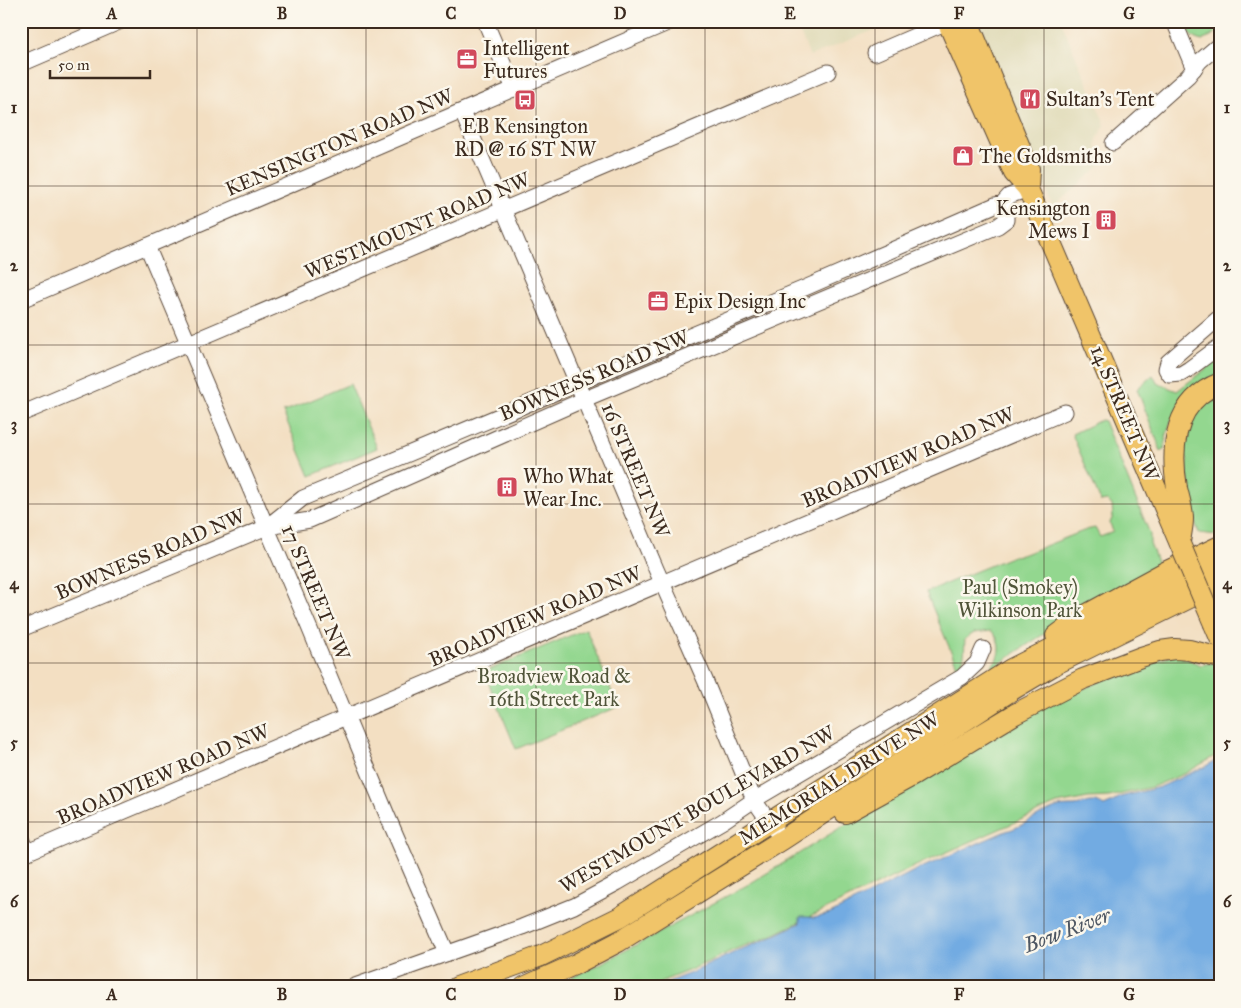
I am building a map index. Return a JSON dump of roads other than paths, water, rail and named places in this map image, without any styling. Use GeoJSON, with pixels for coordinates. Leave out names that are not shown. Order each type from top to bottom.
{"type":"FeatureCollection","features":[{"type":"Feature","properties":{"kind":"main road","name":"14 STREET NW"},"geometry":{"type":"LineString","coordinates":[[968,21],[1029,169],[1028,189]]}},
{"type":"Feature","properties":{"kind":"main road","name":"14 STREET NW"},"geometry":{"type":"LineString","coordinates":[[947,22],[1014,173],[1028,189],[1217,631]]}},
{"type":"Feature","properties":{"kind":"main road"},"geometry":{"type":"LineString","coordinates":[[1180,544],[1183,517],[1175,470],[1176,436],[1189,405],[1200,394],[1220,383]]}},
{"type":"Feature","properties":{"kind":"main road"},"geometry":{"type":"LineString","coordinates":[[1011,669],[1080,618],[1165,572],[1220,546]]}},
{"type":"Feature","properties":{"kind":"main road","name":"MEMORIAL DRIVE NW"},"geometry":{"type":"LineString","coordinates":[[457,987],[541,956],[620,917],[1011,669],[1220,564]]}},
{"type":"Feature","properties":{"kind":"main road","name":"MEMORIAL DRIVE NW"},"geometry":{"type":"LineString","coordinates":[[524,987],[576,964],[618,942],[790,835],[1026,681],[1056,664],[1220,583]]}},
{"type":"Feature","properties":{"kind":"main road"},"geometry":{"type":"LineString","coordinates":[[790,835],[820,826],[914,776],[1022,710],[1083,679],[1117,665],[1141,656],[1175,649],[1189,650],[1220,658]]}},
{"type":"Feature","properties":{"kind":"street"},"geometry":{"type":"LineString","coordinates":[[21,64],[121,21]]}},
{"type":"Feature","properties":{"kind":"street"},"geometry":{"type":"LineString","coordinates":[[485,21],[514,89]]}},
{"type":"Feature","properties":{"kind":"street","name":"KENSINGTON ROAD NW"},"geometry":{"type":"LineString","coordinates":[[21,300],[672,21]]}},
{"type":"Feature","properties":{"kind":"street"},"geometry":{"type":"LineString","coordinates":[[1174,21],[1194,69]]}},
{"type":"Feature","properties":{"kind":"street"},"geometry":{"type":"LineString","coordinates":[[875,53],[947,22]]}},
{"type":"Feature","properties":{"kind":"street"},"geometry":{"type":"LineString","coordinates":[[1113,143],[1188,76],[1200,61],[1220,44]]}},
{"type":"Feature","properties":{"kind":"street","name":"WESTMOUNT ROAD NW"},"geometry":{"type":"LineString","coordinates":[[21,414],[828,72]]}},
{"type":"Feature","properties":{"kind":"street","name":"16 STREET NW"},"geometry":{"type":"LineString","coordinates":[[462,112],[705,680],[754,800],[770,822],[790,835]]}},
{"type":"Feature","properties":{"kind":"street"},"geometry":{"type":"LineString","coordinates":[[1002,204],[1009,196],[1028,189]]}},
{"type":"Feature","properties":{"kind":"street","name":"BOWNESS ROAD NW"},"geometry":{"type":"LineString","coordinates":[[21,629],[267,527],[310,520],[585,399],[998,226],[1006,220],[1006,212],[1002,204],[995,205],[304,498],[267,527]]}},
{"type":"Feature","properties":{"kind":"street","name":"17 STREET NW"},"geometry":{"type":"LineString","coordinates":[[147,246],[447,953]]}},
{"type":"Feature","properties":{"kind":"street"},"geometry":{"type":"LineString","coordinates":[[1220,317],[1168,362],[1166,369],[1170,375],[1181,374],[1220,346]]}},
{"type":"Feature","properties":{"kind":"street","name":"BROADVIEW ROAD NW"},"geometry":{"type":"LineString","coordinates":[[25,854],[1065,412]]}},
{"type":"Feature","properties":{"kind":"street","name":"WESTMOUNT BOULEVARD NW"},"geometry":{"type":"LineString","coordinates":[[352,987],[522,927],[574,906],[617,883],[962,676],[977,663],[983,649]]}},
{"type":"Feature","properties":{"kind":"street"},"geometry":{"type":"LineString","coordinates":[[21,837],[25,854]]}},
{"type":"Feature","properties":{"kind":"water","name":"Bow River"},"geometry":{"type":"Polygon","coordinates":[[[1220,758],[1220,987],[655,987],[767,939],[800,923],[800,917],[814,918],[830,914],[914,871],[1018,827],[1051,810],[1090,802],[1096,802],[1104,806],[1120,797],[1160,787],[1220,758]]]}},
{"type":"Feature","properties":{"kind":"place","name":"Intelligent Futures"},"geometry":{"type":"Point","coordinates":[467,59]}},
{"type":"Feature","properties":{"kind":"place","name":"Sultan's Tent"},"geometry":{"type":"Point","coordinates":[1030,99]}},
{"type":"Feature","properties":{"kind":"place","name":"EB Kensington RD @ 16 ST NW"},"geometry":{"type":"Point","coordinates":[525,100]}},
{"type":"Feature","properties":{"kind":"place","name":"The Goldsmiths"},"geometry":{"type":"Point","coordinates":[963,156]}},
{"type":"Feature","properties":{"kind":"place","name":"Kensington Mews I"},"geometry":{"type":"Point","coordinates":[1106,220]}},
{"type":"Feature","properties":{"kind":"place","name":"Epix Design Inc"},"geometry":{"type":"Point","coordinates":[658,301]}},
{"type":"Feature","properties":{"kind":"place","name":"Who What Wear Inc."},"geometry":{"type":"Point","coordinates":[507,487]}},
{"type":"Feature","properties":{"kind":"park label","name":"Paul (Smokey) Wilkinson Park"},"geometry":{"type":"Point","coordinates":[1020,598]}},
{"type":"Feature","properties":{"kind":"park label","name":"Broadview Road & 16th Street Park"},"geometry":{"type":"Point","coordinates":[554,688]}}]}
